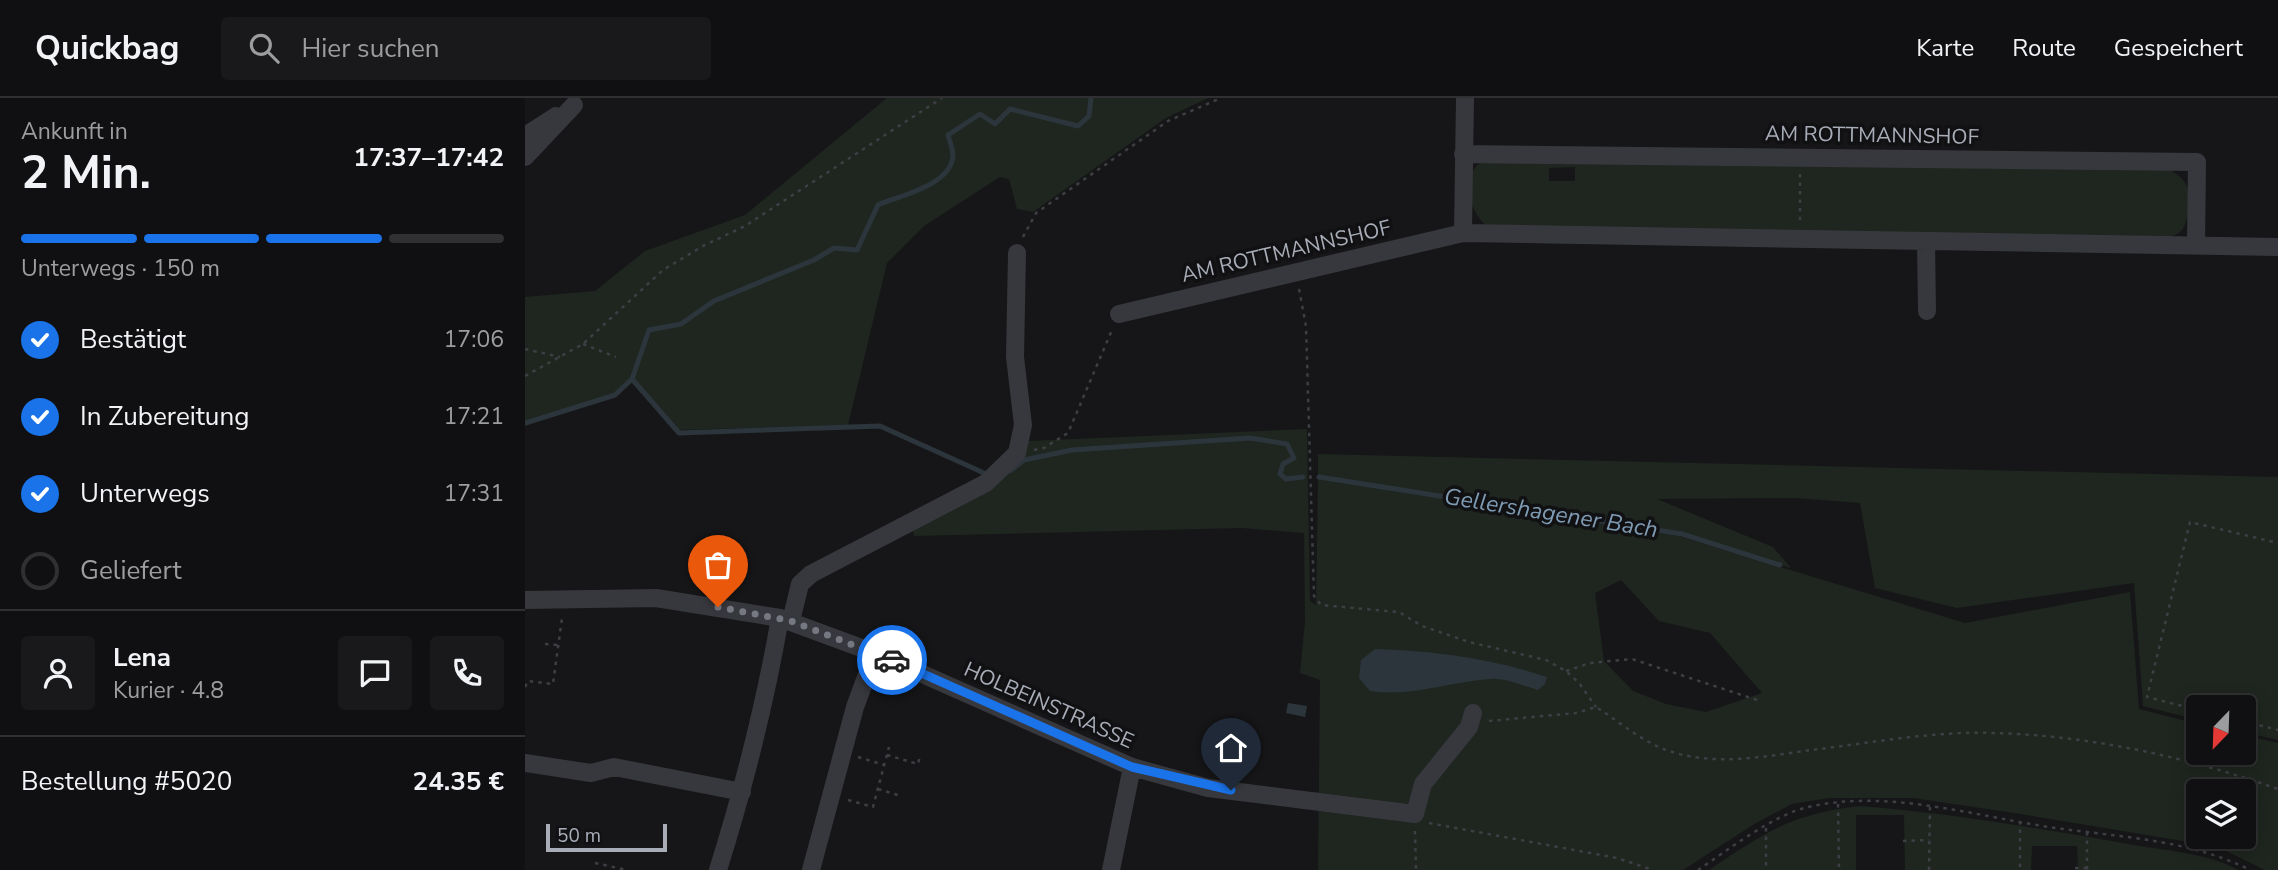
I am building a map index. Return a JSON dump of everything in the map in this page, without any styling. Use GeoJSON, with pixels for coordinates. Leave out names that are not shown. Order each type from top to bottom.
{"type":"FeatureCollection","features":[{"type":"Feature","properties":{"kind":"street"},"geometry":{"type":"LineString","coordinates":[[1463,233],[1465,98]]}},
{"type":"Feature","properties":{"kind":"street"},"geometry":{"type":"LineString","coordinates":[[525,136],[578,102]]}},
{"type":"Feature","properties":{"kind":"street"},"geometry":{"type":"LineString","coordinates":[[525,157],[578,102]]}},
{"type":"Feature","properties":{"kind":"street","name":"AM ROTTMANNSHOF"},"geometry":{"type":"LineString","coordinates":[[1463,154],[2197,162],[2196,245]]}},
{"type":"Feature","properties":{"kind":"street","name":"AM ROTTMANNSHOF"},"geometry":{"type":"LineString","coordinates":[[1119,314],[1463,233],[2278,247]]}},
{"type":"Feature","properties":{"kind":"street"},"geometry":{"type":"LineString","coordinates":[[1926,242],[1927,311]]}},
{"type":"Feature","properties":{"kind":"street"},"geometry":{"type":"LineString","coordinates":[[718,870],[742,792],[785,620],[800,584],[811,574],[986,482],[1017,453],[1023,425],[1015,357],[1017,253]]}},
{"type":"Feature","properties":{"kind":"street","name":"HOLBEINSTRASSE"},"geometry":{"type":"LineString","coordinates":[[525,600],[565,597],[656,598],[785,620],[875,653],[1132,767],[1208,788],[1415,814]]}},
{"type":"Feature","properties":{"kind":"street"},"geometry":{"type":"LineString","coordinates":[[811,870],[842,752],[875,653]]}},
{"type":"Feature","properties":{"kind":"street"},"geometry":{"type":"LineString","coordinates":[[1415,814],[1423,784],[1471,720]]}},
{"type":"Feature","properties":{"kind":"street"},"geometry":{"type":"LineString","coordinates":[[525,763],[591,773],[614,767],[742,792]]}},
{"type":"Feature","properties":{"kind":"street"},"geometry":{"type":"LineString","coordinates":[[1111,870],[1132,767]]}},
{"type":"Feature","properties":{"kind":"path"},"geometry":{"type":"LineString","coordinates":[[525,376],[583,344],[663,270],[703,246],[745,226],[942,98]]}},
{"type":"Feature","properties":{"kind":"path"},"geometry":{"type":"LineString","coordinates":[[1017,253],[1036,213],[1168,121],[1220,98]]}},
{"type":"Feature","properties":{"kind":"path"},"geometry":{"type":"LineString","coordinates":[[916,107],[920,112]]}},
{"type":"Feature","properties":{"kind":"path"},"geometry":{"type":"LineString","coordinates":[[1799,157],[1800,240]]}},
{"type":"Feature","properties":{"kind":"path"},"geometry":{"type":"LineString","coordinates":[[1295,272],[1306,326],[1314,596],[1321,605],[1399,612],[1422,626],[1469,642],[1546,660],[1566,671],[1589,694],[1596,707],[1648,741],[1691,757],[1766,757],[1915,737],[1990,733],[2085,740],[2169,758],[2278,789]]}},
{"type":"Feature","properties":{"kind":"path"},"geometry":{"type":"LineString","coordinates":[[1017,453],[1044,448],[1068,433],[1119,314]]}},
{"type":"Feature","properties":{"kind":"path"},"geometry":{"type":"LineString","coordinates":[[583,344],[616,358]]}},
{"type":"Feature","properties":{"kind":"path"},"geometry":{"type":"LineString","coordinates":[[525,349],[561,356]]}},
{"type":"Feature","properties":{"kind":"path"},"geometry":{"type":"LineString","coordinates":[[2186,707],[2147,697],[2190,522],[2278,543]]}},
{"type":"Feature","properties":{"kind":"path"},"geometry":{"type":"LineString","coordinates":[[525,687],[528,681],[553,684],[565,597]]}},
{"type":"Feature","properties":{"kind":"path"},"geometry":{"type":"LineString","coordinates":[[545,644],[558,645]]}},
{"type":"Feature","properties":{"kind":"path"},"geometry":{"type":"LineString","coordinates":[[1566,671],[1590,663],[1632,659],[1757,700]]}},
{"type":"Feature","properties":{"kind":"path"},"geometry":{"type":"LineString","coordinates":[[1471,720],[1576,713],[1596,707]]}},
{"type":"Feature","properties":{"kind":"path"},"geometry":{"type":"LineString","coordinates":[[2256,724],[2278,730]]}},
{"type":"Feature","properties":{"kind":"path"},"geometry":{"type":"LineString","coordinates":[[830,795],[873,807],[889,747]]}},
{"type":"Feature","properties":{"kind":"path"},"geometry":{"type":"LineString","coordinates":[[842,752],[884,765]]}},
{"type":"Feature","properties":{"kind":"path"},"geometry":{"type":"LineString","coordinates":[[887,755],[918,764],[920,756]]}},
{"type":"Feature","properties":{"kind":"path"},"geometry":{"type":"LineString","coordinates":[[878,789],[901,796]]}},
{"type":"Feature","properties":{"kind":"path"},"geometry":{"type":"LineString","coordinates":[[1698,870],[1783,816],[1808,807],[1861,801],[1930,806],[2193,849],[2230,860],[2250,870]]}},
{"type":"Feature","properties":{"kind":"path"},"geometry":{"type":"LineString","coordinates":[[1838,804],[1839,870]]}},
{"type":"Feature","properties":{"kind":"path"},"geometry":{"type":"LineString","coordinates":[[1929,870],[1930,806]]}},
{"type":"Feature","properties":{"kind":"path"},"geometry":{"type":"LineString","coordinates":[[1415,814],[1416,870]]}},
{"type":"Feature","properties":{"kind":"path"},"geometry":{"type":"LineString","coordinates":[[1415,814],[1427,823],[1617,858],[1654,870]]}},
{"type":"Feature","properties":{"kind":"path"},"geometry":{"type":"LineString","coordinates":[[2020,821],[2020,870]]}},
{"type":"Feature","properties":{"kind":"path"},"geometry":{"type":"LineString","coordinates":[[1766,828],[1766,870]]}},
{"type":"Feature","properties":{"kind":"path"},"geometry":{"type":"LineString","coordinates":[[2075,868],[2087,869],[2087,832]]}},
{"type":"Feature","properties":{"kind":"path"},"geometry":{"type":"LineString","coordinates":[[1903,841],[1929,840]]}},
{"type":"Feature","properties":{"kind":"path"},"geometry":{"type":"LineString","coordinates":[[596,863],[627,870]]}},
{"type":"Feature","properties":{"kind":"shaded area"},"geometry":{"type":"Polygon","coordinates":[[[887,98],[1208,98],[1166,118],[1033,212],[1017,209],[1009,179],[1000,177],[924,226],[887,263],[848,425],[674,430],[632,382],[617,396],[525,426],[525,297],[595,291],[645,251],[745,215],[887,98]]]}},
{"type":"Feature","properties":{"kind":"shaded area"},"geometry":{"type":"Polygon","coordinates":[[[1492,159],[2170,170],[2185,183],[2189,202],[2186,222],[2181,231],[2172,236],[2154,238],[1488,227],[1475,211],[1469,189],[1474,169],[1481,162],[1492,159]],[[1575,167],[1549,168],[1549,181],[1575,181],[1575,167]]]}},
{"type":"Feature","properties":{"kind":"shaded area"},"geometry":{"type":"Polygon","coordinates":[[[1307,429],[1310,601],[1316,605],[1318,478],[1678,536],[1965,623],[2130,592],[2139,709],[2186,721],[2186,765],[2256,765],[2256,738],[2278,743],[2278,870],[2265,870],[2218,849],[2256,849],[2256,779],[2186,779],[2186,842],[1913,798],[1829,798],[1792,804],[1756,823],[1683,870],[1318,870],[1320,680],[1300,673],[1305,621],[1304,533],[1242,528],[914,536],[911,518],[983,476],[1010,447],[1029,441],[1307,429]],[[1621,580],[1595,593],[1604,661],[1633,691],[1666,704],[1706,712],[1762,693],[1710,633],[1659,621],[1621,580]]]}},
{"type":"Feature","properties":{"kind":"shaded area"},"geometry":{"type":"Polygon","coordinates":[[[1318,454],[2278,477],[2278,740],[2256,735],[2256,695],[2186,695],[2186,717],[2143,706],[2134,583],[1957,608],[1875,588],[1860,503],[1796,498],[1657,499],[1773,547],[1791,568],[1682,532],[1318,476],[1318,454]]]}},
{"type":"Feature","properties":{"kind":"shaded area"},"geometry":{"type":"Polygon","coordinates":[[[1375,649],[1462,657],[1547,677],[1545,684],[1538,690],[1495,679],[1415,691],[1370,691],[1359,678],[1361,660],[1375,649]]]}},
{"type":"Feature","properties":{"kind":"shaded area"},"geometry":{"type":"Polygon","coordinates":[[[1288,703],[1307,706],[1305,717],[1286,713],[1288,703]]]}},
{"type":"Feature","properties":{"kind":"shaded area"},"geometry":{"type":"Polygon","coordinates":[[[1859,806],[1997,822],[2188,853],[2227,864],[2238,870],[2078,870],[2077,846],[2032,846],[2031,870],[1905,870],[1904,815],[1856,815],[1856,870],[1709,870],[1779,827],[1815,814],[1859,806]]]}},
{"type":"Feature","properties":{"kind":"waterway"},"geometry":{"type":"LineString","coordinates":[[632,379],[649,330],[681,324],[714,301],[814,260],[834,248],[857,250],[878,205],[923,188],[943,175],[950,167],[953,157],[948,135],[980,114],[995,124],[1010,109],[1078,126],[1089,116],[1091,98]]}},
{"type":"Feature","properties":{"kind":"waterway","name":"Gellershagener Bach"},"geometry":{"type":"LineString","coordinates":[[525,423],[615,395],[632,379],[679,433],[880,426],[984,473]]}},
{"type":"Feature","properties":{"kind":"waterway","name":"Gellershagener Bach"},"geometry":{"type":"LineString","coordinates":[[1010,471],[1024,460],[1072,450],[1250,438],[1287,444],[1294,458],[1283,464],[1280,474],[1286,479],[1303,477]]}},
{"type":"Feature","properties":{"kind":"waterway","name":"Gellershagener Bach"},"geometry":{"type":"LineString","coordinates":[[1319,477],[1682,534],[1780,565]]}},
{"type":"Feature","properties":{"kind":"way so far"},"geometry":{"type":"LineString","coordinates":[[718,607],[791,621],[892,660]]}},
{"type":"Feature","properties":{"kind":"route"},"geometry":{"type":"LineString","coordinates":[[892,660],[1132,767],[1208,788],[1231,790]]}}]}
